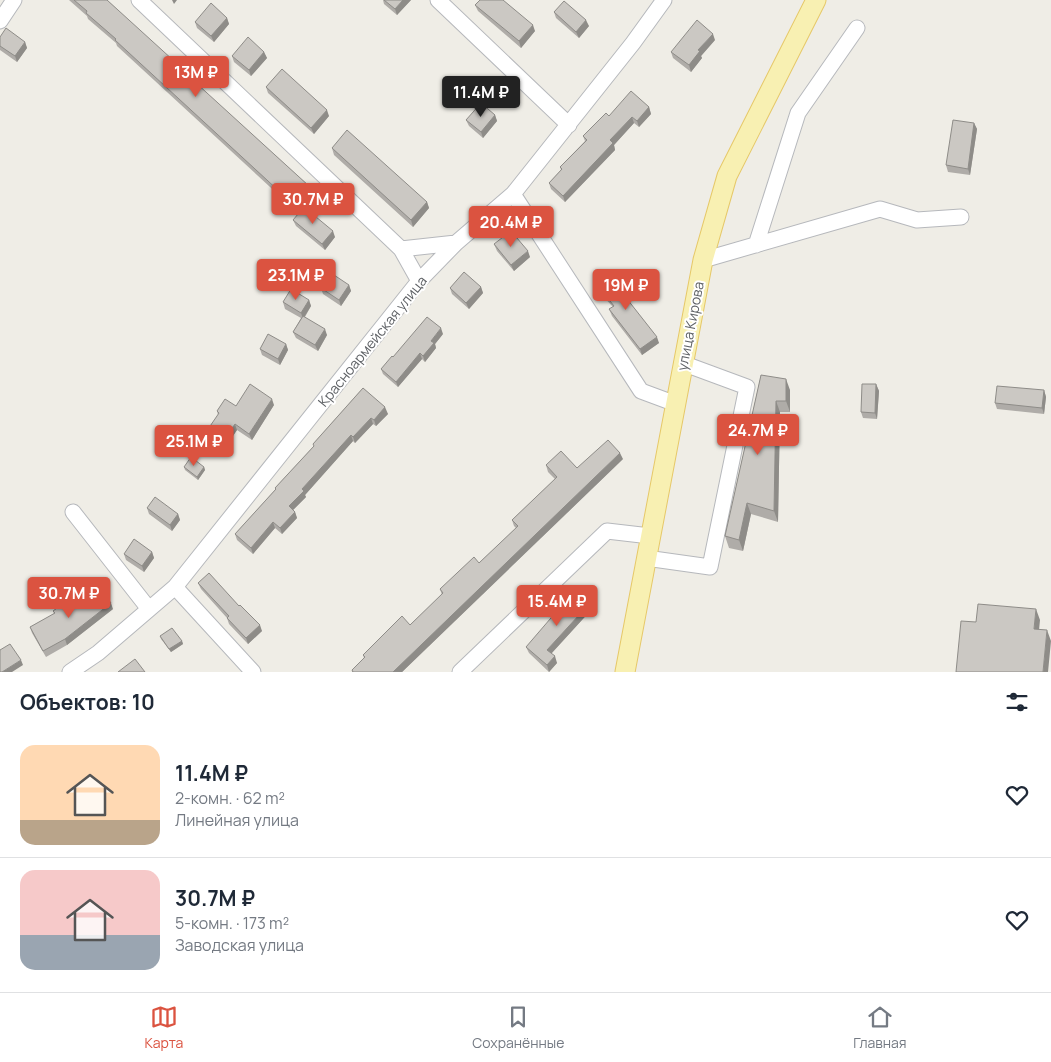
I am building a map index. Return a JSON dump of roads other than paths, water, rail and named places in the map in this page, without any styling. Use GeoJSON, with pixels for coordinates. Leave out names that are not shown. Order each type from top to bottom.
{"type":"FeatureCollection","features":[{"type":"Feature","properties":{"kind":"main road","name":"улица Кирова"},"geometry":{"type":"LineString","coordinates":[[624,672],[703,260],[727,176],[816,0]]}},
{"type":"Feature","properties":{"kind":"street"},"geometry":{"type":"LineString","coordinates":[[0,21],[14,0]]}},
{"type":"Feature","properties":{"kind":"street"},"geometry":{"type":"LineString","coordinates":[[139,0],[401,249],[419,281]]}},
{"type":"Feature","properties":{"kind":"street"},"geometry":{"type":"LineString","coordinates":[[438,0],[569,125]]}},
{"type":"Feature","properties":{"kind":"street","name":"Красноармейская улица"},"geometry":{"type":"LineString","coordinates":[[70,672],[98,653],[175,587],[419,281],[456,243],[513,194],[569,125],[664,0]]}},
{"type":"Feature","properties":{"kind":"street"},"geometry":{"type":"LineString","coordinates":[[756,246],[798,113],[857,28]]}},
{"type":"Feature","properties":{"kind":"street"},"geometry":{"type":"LineString","coordinates":[[513,194],[641,391],[676,404]]}},
{"type":"Feature","properties":{"kind":"street"},"geometry":{"type":"LineString","coordinates":[[703,260],[880,209],[917,220],[961,217]]}},
{"type":"Feature","properties":{"kind":"street"},"geometry":{"type":"LineString","coordinates":[[401,249],[456,243]]}},
{"type":"Feature","properties":{"kind":"street"},"geometry":{"type":"LineString","coordinates":[[646,558],[710,567],[747,386],[682,363]]}},
{"type":"Feature","properties":{"kind":"street"},"geometry":{"type":"LineString","coordinates":[[73,512],[149,610]]}},
{"type":"Feature","properties":{"kind":"street"},"geometry":{"type":"LineString","coordinates":[[460,672],[607,531],[650,536]]}},
{"type":"Feature","properties":{"kind":"street"},"geometry":{"type":"LineString","coordinates":[[175,587],[254,672]]}}]}
